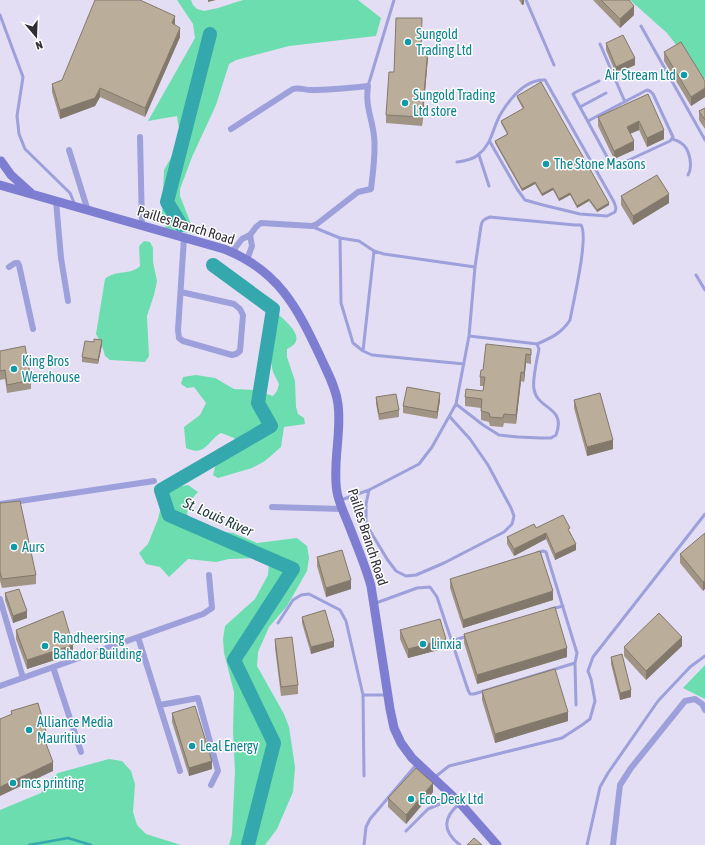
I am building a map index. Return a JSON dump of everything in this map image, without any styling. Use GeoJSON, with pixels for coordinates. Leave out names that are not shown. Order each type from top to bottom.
{"type":"FeatureCollection","features":[{"type":"Feature","properties":{"kind":"main road","name":"Pailles Branch Road"},"geometry":{"type":"LineString","coordinates":[[0,161],[11,175],[32,194]]}},
{"type":"Feature","properties":{"kind":"main road"},"geometry":{"type":"LineString","coordinates":[[0,161],[2,166],[0,171]]}},
{"type":"Feature","properties":{"kind":"main road","name":"Pailles Branch Road"},"geometry":{"type":"LineString","coordinates":[[1,186],[232,252],[247,260],[277,283],[301,317],[332,382],[336,394],[339,418],[336,484],[341,505],[366,570],[374,603],[394,728],[401,743],[412,758],[460,803],[497,845]]}},
{"type":"Feature","properties":{"kind":"street"},"geometry":{"type":"LineString","coordinates":[[231,129],[292,89],[298,87],[308,90],[368,86],[366,97],[374,135],[374,157],[371,189],[358,192],[317,224],[312,226],[262,223],[256,227],[250,235],[242,239],[232,252]]}},
{"type":"Feature","properties":{"kind":"street"},"geometry":{"type":"LineString","coordinates":[[140,137],[142,226]]}},
{"type":"Feature","properties":{"kind":"street"},"geometry":{"type":"LineString","coordinates":[[69,150],[88,211]]}},
{"type":"Feature","properties":{"kind":"street"},"geometry":{"type":"LineString","coordinates":[[56,201],[61,258],[68,301]]}},
{"type":"Feature","properties":{"kind":"street"},"geometry":{"type":"LineString","coordinates":[[247,260],[252,246],[250,235]]}},
{"type":"Feature","properties":{"kind":"street"},"geometry":{"type":"LineString","coordinates":[[181,292],[234,304],[240,308],[243,315],[240,351],[236,354],[232,354],[183,342],[179,338],[178,330],[184,238]]}},
{"type":"Feature","properties":{"kind":"street"},"geometry":{"type":"LineString","coordinates":[[9,268],[15,263],[18,263],[33,329]]}},
{"type":"Feature","properties":{"kind":"street"},"geometry":{"type":"LineString","coordinates":[[0,504],[154,481]]}},
{"type":"Feature","properties":{"kind":"street"},"geometry":{"type":"LineString","coordinates":[[272,507],[341,505]]}},
{"type":"Feature","properties":{"kind":"street"},"geometry":{"type":"LineString","coordinates":[[0,686],[203,614],[212,608],[209,575]]}},
{"type":"Feature","properties":{"kind":"street"},"geometry":{"type":"LineString","coordinates":[[0,599],[23,678]]}},
{"type":"Feature","properties":{"kind":"street"},"geometry":{"type":"LineString","coordinates":[[138,637],[180,770]]}},
{"type":"Feature","properties":{"kind":"street"},"geometry":{"type":"LineString","coordinates":[[53,668],[81,752]]}},
{"type":"Feature","properties":{"kind":"street"},"geometry":{"type":"LineString","coordinates":[[160,705],[198,698],[218,771],[211,785]]}},
{"type":"Feature","properties":{"kind":"street"},"geometry":{"type":"LineString","coordinates":[[613,845],[620,785],[624,779],[685,701],[695,699],[702,704],[705,710]]}},
{"type":"Feature","properties":{"kind":"lane"},"geometry":{"type":"LineString","coordinates":[[368,86],[394,0]]}},
{"type":"Feature","properties":{"kind":"lane"},"geometry":{"type":"LineString","coordinates":[[526,0],[554,65]]}},
{"type":"Feature","properties":{"kind":"lane"},"geometry":{"type":"LineString","coordinates":[[0,15],[23,77],[17,116],[19,134],[25,149],[70,192],[74,198],[76,208]]}},
{"type":"Feature","properties":{"kind":"lane"},"geometry":{"type":"LineString","coordinates":[[641,26],[705,140]]}},
{"type":"Feature","properties":{"kind":"lane"},"geometry":{"type":"LineString","coordinates":[[600,44],[625,102]]}},
{"type":"Feature","properties":{"kind":"lane"},"geometry":{"type":"LineString","coordinates":[[457,162],[474,158],[479,155],[490,142],[499,116],[512,97],[525,87],[539,80],[544,80],[614,202],[616,208],[615,212],[607,216],[580,214],[526,200],[517,189],[490,142]]}},
{"type":"Feature","properties":{"kind":"lane"},"geometry":{"type":"LineString","coordinates":[[599,80],[574,94],[612,166],[616,166],[672,139],[682,143],[686,149],[691,167],[688,175]]}},
{"type":"Feature","properties":{"kind":"lane"},"geometry":{"type":"LineString","coordinates":[[588,121],[646,90],[653,94],[673,137],[672,139]]}},
{"type":"Feature","properties":{"kind":"lane"},"geometry":{"type":"LineString","coordinates":[[580,107],[606,93]]}},
{"type":"Feature","properties":{"kind":"lane"},"geometry":{"type":"LineString","coordinates":[[479,155],[489,186]]}},
{"type":"Feature","properties":{"kind":"lane"},"geometry":{"type":"LineString","coordinates":[[341,505],[419,464],[432,447],[450,417],[456,404],[469,336],[475,267],[482,221],[485,218],[490,217],[581,225],[584,233],[582,253],[570,320],[566,328],[554,336],[537,344],[533,342],[469,336]]}},
{"type":"Feature","properties":{"kind":"lane"},"geometry":{"type":"LineString","coordinates":[[312,226],[340,238],[359,242],[374,251],[384,254],[475,267]]}},
{"type":"Feature","properties":{"kind":"lane"},"geometry":{"type":"LineString","coordinates":[[340,238],[340,303],[354,343],[362,351],[372,355],[464,364]]}},
{"type":"Feature","properties":{"kind":"lane"},"geometry":{"type":"LineString","coordinates":[[362,351],[374,251]]}},
{"type":"Feature","properties":{"kind":"lane"},"geometry":{"type":"LineString","coordinates":[[696,275],[705,290]]}},
{"type":"Feature","properties":{"kind":"lane"},"geometry":{"type":"LineString","coordinates":[[456,404],[483,425],[499,435],[550,438],[556,435],[559,420],[555,413],[538,398],[534,390],[539,349],[537,344]]}},
{"type":"Feature","properties":{"kind":"lane"},"geometry":{"type":"LineString","coordinates":[[369,490],[366,504],[366,524],[386,559],[396,571],[406,576],[416,575],[444,563],[504,532],[512,524],[514,516],[508,502],[488,465],[470,439],[450,417]]}},
{"type":"Feature","properties":{"kind":"lane"},"geometry":{"type":"LineString","coordinates":[[433,778],[449,766],[562,738],[590,719],[595,701],[588,671],[593,657],[705,514]]}},
{"type":"Feature","properties":{"kind":"lane"},"geometry":{"type":"LineString","coordinates":[[536,553],[543,551],[546,552],[578,653],[575,663],[576,705]]}},
{"type":"Feature","properties":{"kind":"lane"},"geometry":{"type":"LineString","coordinates":[[374,603],[417,588],[430,587],[437,597],[470,694],[575,663]]}},
{"type":"Feature","properties":{"kind":"lane"},"geometry":{"type":"LineString","coordinates":[[278,622],[293,600],[301,595],[309,594],[315,596],[340,610],[346,621],[363,695],[364,776]]}},
{"type":"Feature","properties":{"kind":"lane"},"geometry":{"type":"LineString","coordinates":[[548,610],[563,606]]}},
{"type":"Feature","properties":{"kind":"lane"},"geometry":{"type":"LineString","coordinates":[[451,641],[474,634]]}},
{"type":"Feature","properties":{"kind":"lane"},"geometry":{"type":"LineString","coordinates":[[587,845],[600,786],[608,773],[658,701],[690,667],[705,656]]}},
{"type":"Feature","properties":{"kind":"lane"},"geometry":{"type":"LineString","coordinates":[[363,695],[388,695]]}},
{"type":"Feature","properties":{"kind":"lane"},"geometry":{"type":"LineString","coordinates":[[364,845],[366,827],[370,819],[418,764]]}},
{"type":"Feature","properties":{"kind":"lane"},"geometry":{"type":"LineString","coordinates":[[406,831],[428,809],[442,803],[451,795]]}},
{"type":"Feature","properties":{"kind":"lane"},"geometry":{"type":"LineString","coordinates":[[460,803],[450,812],[447,818],[447,823],[452,839],[460,845]]}},
{"type":"Feature","properties":{"kind":"green space"},"geometry":{"type":"Polygon","coordinates":[[[177,0],[191,0],[197,9],[204,11],[243,0],[358,0],[381,18],[376,36],[289,46],[236,60],[229,64],[216,105],[192,157],[180,189],[180,196],[195,234],[166,229],[162,216],[164,170],[177,147],[180,135],[177,116],[148,121],[195,38],[193,24],[177,0]]]}},
{"type":"Feature","properties":{"kind":"green space"},"geometry":{"type":"Polygon","coordinates":[[[630,0],[705,0],[705,79],[702,78],[667,33],[630,0]]]}},
{"type":"Feature","properties":{"kind":"green space"},"geometry":{"type":"Polygon","coordinates":[[[144,241],[150,242],[153,248],[153,262],[157,281],[147,316],[149,356],[145,362],[110,360],[105,356],[102,345],[96,334],[105,279],[114,274],[132,271],[140,266],[139,246],[144,241]]]}},
{"type":"Feature","properties":{"kind":"green space"},"geometry":{"type":"Polygon","coordinates":[[[279,315],[295,332],[296,341],[287,349],[287,357],[295,381],[296,407],[298,414],[304,418],[305,424],[284,427],[281,447],[265,461],[252,468],[218,478],[213,475],[215,467],[238,444],[234,438],[221,433],[216,436],[206,447],[198,451],[186,448],[184,427],[200,415],[206,403],[194,387],[187,388],[181,384],[183,377],[196,375],[215,378],[234,389],[254,390],[273,396],[277,391],[279,384],[273,372],[264,326],[279,315]]]}},
{"type":"Feature","properties":{"kind":"green space"},"geometry":{"type":"Polygon","coordinates":[[[188,485],[198,492],[189,502],[187,514],[194,526],[206,530],[233,533],[257,543],[297,538],[307,546],[309,558],[307,571],[287,606],[269,627],[258,652],[257,666],[284,714],[289,727],[295,767],[293,792],[277,829],[265,845],[229,845],[232,834],[235,771],[233,732],[234,692],[224,653],[223,639],[225,626],[255,599],[268,575],[269,562],[256,558],[229,559],[216,562],[188,559],[169,577],[160,567],[146,564],[139,553],[148,544],[158,519],[164,494],[176,487],[188,485]]]}},
{"type":"Feature","properties":{"kind":"green space"},"geometry":{"type":"Polygon","coordinates":[[[705,665],[705,699],[683,688],[705,665]]]}},
{"type":"Feature","properties":{"kind":"green space"},"geometry":{"type":"Polygon","coordinates":[[[109,759],[122,761],[131,771],[135,784],[133,812],[137,825],[146,834],[181,845],[0,845],[0,810],[41,793],[48,781],[58,773],[109,759]]]}},
{"type":"Feature","properties":{"kind":"building"},"geometry":{"type":"Polygon","coordinates":[[[95,0],[140,0],[175,16],[172,23],[180,28],[145,108],[100,88],[95,98],[60,110],[52,84],[62,80],[95,0]]]}},
{"type":"Feature","properties":{"kind":"building"},"geometry":{"type":"Polygon","coordinates":[[[601,0],[629,0],[634,6],[620,19],[601,0]]]}},
{"type":"Feature","properties":{"kind":"building"},"geometry":{"type":"Polygon","coordinates":[[[396,18],[422,18],[421,48],[428,48],[422,117],[386,115],[389,72],[394,72],[396,18]]]}},
{"type":"Feature","properties":{"kind":"building"},"geometry":{"type":"Polygon","coordinates":[[[623,35],[635,58],[616,67],[606,43],[623,35]]]}},
{"type":"Feature","properties":{"kind":"building","name":"Air Stream Ltd"},"geometry":{"type":"Polygon","coordinates":[[[681,42],[705,81],[705,88],[691,97],[664,52],[681,42]]]}},
{"type":"Feature","properties":{"kind":"building","name":"The Stone Masons"},"geometry":{"type":"Polygon","coordinates":[[[541,82],[609,203],[597,210],[589,199],[577,206],[570,193],[559,199],[553,188],[542,194],[535,182],[522,189],[495,141],[508,134],[501,121],[524,108],[517,96],[541,82]]]}},
{"type":"Feature","properties":{"kind":"building"},"geometry":{"type":"Polygon","coordinates":[[[648,94],[664,130],[647,138],[639,121],[627,127],[634,141],[614,151],[598,117],[648,94]]]}},
{"type":"Feature","properties":{"kind":"building"},"geometry":{"type":"Polygon","coordinates":[[[705,108],[705,120],[699,111],[705,108]]]}},
{"type":"Feature","properties":{"kind":"building"},"geometry":{"type":"Polygon","coordinates":[[[657,175],[669,194],[633,216],[621,196],[657,175]]]}},
{"type":"Feature","properties":{"kind":"building"},"geometry":{"type":"Polygon","coordinates":[[[94,339],[102,340],[98,360],[82,357],[85,341],[94,342],[94,339]]]}},
{"type":"Feature","properties":{"kind":"building"},"geometry":{"type":"Polygon","coordinates":[[[486,344],[531,349],[531,355],[526,354],[524,373],[521,372],[516,415],[504,414],[503,418],[490,417],[489,413],[481,411],[482,399],[465,397],[466,389],[483,391],[485,377],[480,377],[481,370],[483,370],[486,344]]]}},
{"type":"Feature","properties":{"kind":"building","name":"King Bros Werehouse"},"geometry":{"type":"Polygon","coordinates":[[[25,346],[31,380],[7,385],[5,370],[0,371],[0,351],[25,346]]]}},
{"type":"Feature","properties":{"kind":"building"},"geometry":{"type":"Polygon","coordinates":[[[407,387],[440,393],[437,412],[403,406],[407,387]]]}},
{"type":"Feature","properties":{"kind":"building"},"geometry":{"type":"Polygon","coordinates":[[[600,393],[613,440],[587,447],[574,400],[600,393]]]}},
{"type":"Feature","properties":{"kind":"building"},"geometry":{"type":"Polygon","coordinates":[[[396,394],[399,410],[379,414],[376,397],[396,394]]]}},
{"type":"Feature","properties":{"kind":"building","name":"Aurs"},"geometry":{"type":"Polygon","coordinates":[[[20,501],[36,575],[2,579],[0,572],[0,503],[20,501]]]}},
{"type":"Feature","properties":{"kind":"building"},"geometry":{"type":"Polygon","coordinates":[[[563,515],[576,544],[555,554],[546,533],[514,549],[507,537],[534,524],[536,528],[563,515]]]}},
{"type":"Feature","properties":{"kind":"building"},"geometry":{"type":"Polygon","coordinates":[[[705,533],[705,581],[703,582],[680,554],[705,533]]]}},
{"type":"Feature","properties":{"kind":"building"},"geometry":{"type":"Polygon","coordinates":[[[342,550],[351,580],[326,588],[317,557],[342,550]]]}},
{"type":"Feature","properties":{"kind":"building"},"geometry":{"type":"Polygon","coordinates":[[[540,551],[553,591],[463,620],[450,579],[540,551]]]}},
{"type":"Feature","properties":{"kind":"building"},"geometry":{"type":"Polygon","coordinates":[[[19,589],[27,611],[13,616],[5,593],[19,589]]]}},
{"type":"Feature","properties":{"kind":"building"},"geometry":{"type":"Polygon","coordinates":[[[555,607],[567,648],[477,675],[464,634],[555,607]]]}},
{"type":"Feature","properties":{"kind":"building"},"geometry":{"type":"Polygon","coordinates":[[[325,610],[334,641],[311,647],[302,617],[325,610]]]}},
{"type":"Feature","properties":{"kind":"building","name":"Randheersing Bahador Building"},"geometry":{"type":"Polygon","coordinates":[[[63,611],[73,645],[27,660],[16,630],[63,611]]]}},
{"type":"Feature","properties":{"kind":"building"},"geometry":{"type":"Polygon","coordinates":[[[659,613],[682,637],[646,671],[624,647],[659,613]]]}},
{"type":"Feature","properties":{"kind":"building"},"geometry":{"type":"Polygon","coordinates":[[[440,619],[446,639],[408,649],[400,630],[440,619]]]}},
{"type":"Feature","properties":{"kind":"building"},"geometry":{"type":"Polygon","coordinates":[[[292,637],[298,685],[281,687],[275,639],[292,637]]]}},
{"type":"Feature","properties":{"kind":"building"},"geometry":{"type":"Polygon","coordinates":[[[622,654],[631,690],[620,693],[611,657],[622,654]]]}},
{"type":"Feature","properties":{"kind":"building"},"geometry":{"type":"Polygon","coordinates":[[[555,669],[568,712],[495,734],[482,691],[555,669]]]}},
{"type":"Feature","properties":{"kind":"building"},"geometry":{"type":"Polygon","coordinates":[[[38,703],[46,731],[42,733],[53,762],[0,787],[0,719],[12,714],[11,711],[38,703]]]}},
{"type":"Feature","properties":{"kind":"building","name":"Leal Energy"},"geometry":{"type":"Polygon","coordinates":[[[195,706],[212,761],[189,768],[172,713],[195,706]]]}},
{"type":"Feature","properties":{"kind":"building","name":"Eco-Deck Ltd"},"geometry":{"type":"Polygon","coordinates":[[[416,768],[433,783],[406,815],[388,798],[416,768]]]}},
{"type":"Feature","properties":{"kind":"building"},"geometry":{"type":"Polygon","coordinates":[[[474,838],[482,845],[467,845],[474,838]]]}},
{"type":"Feature","properties":{"kind":"waterway"},"geometry":{"type":"LineString","coordinates":[[181,225],[167,202],[210,34]]}},
{"type":"Feature","properties":{"kind":"waterway","name":"St. Louis River"},"geometry":{"type":"LineString","coordinates":[[213,265],[273,309],[258,403],[271,426],[161,490],[169,515],[293,569],[234,660],[274,743],[248,845]]}},
{"type":"Feature","properties":{"kind":"waterway"},"geometry":{"type":"LineString","coordinates":[[29,845],[68,838],[91,845]]}},
{"type":"Feature","properties":{"kind":"place","name":"Sungold Trading Ltd"},"geometry":{"type":"Point","coordinates":[408,42]}},
{"type":"Feature","properties":{"kind":"place","name":"Air Stream Ltd"},"geometry":{"type":"Point","coordinates":[684,75]}},
{"type":"Feature","properties":{"kind":"place","name":"Sungold Trading Ltd store"},"geometry":{"type":"Point","coordinates":[405,103]}},
{"type":"Feature","properties":{"kind":"place","name":"The Stone Masons"},"geometry":{"type":"Point","coordinates":[546,164]}},
{"type":"Feature","properties":{"kind":"place","name":"King Bros Werehouse"},"geometry":{"type":"Point","coordinates":[14,369]}},
{"type":"Feature","properties":{"kind":"place","name":"Aurs"},"geometry":{"type":"Point","coordinates":[14,547]}},
{"type":"Feature","properties":{"kind":"place","name":"Linxia"},"geometry":{"type":"Point","coordinates":[423,644]}},
{"type":"Feature","properties":{"kind":"place","name":"Randheersing Bahador Building"},"geometry":{"type":"Point","coordinates":[45,646]}},
{"type":"Feature","properties":{"kind":"place","name":"Alliance Media Mauritius"},"geometry":{"type":"Point","coordinates":[29,730]}},
{"type":"Feature","properties":{"kind":"place","name":"Leal Energy"},"geometry":{"type":"Point","coordinates":[192,746]}},
{"type":"Feature","properties":{"kind":"place","name":"mcs printing"},"geometry":{"type":"Point","coordinates":[13,783]}},
{"type":"Feature","properties":{"kind":"place","name":"Eco-Deck Ltd"},"geometry":{"type":"Point","coordinates":[411,799]}}]}
